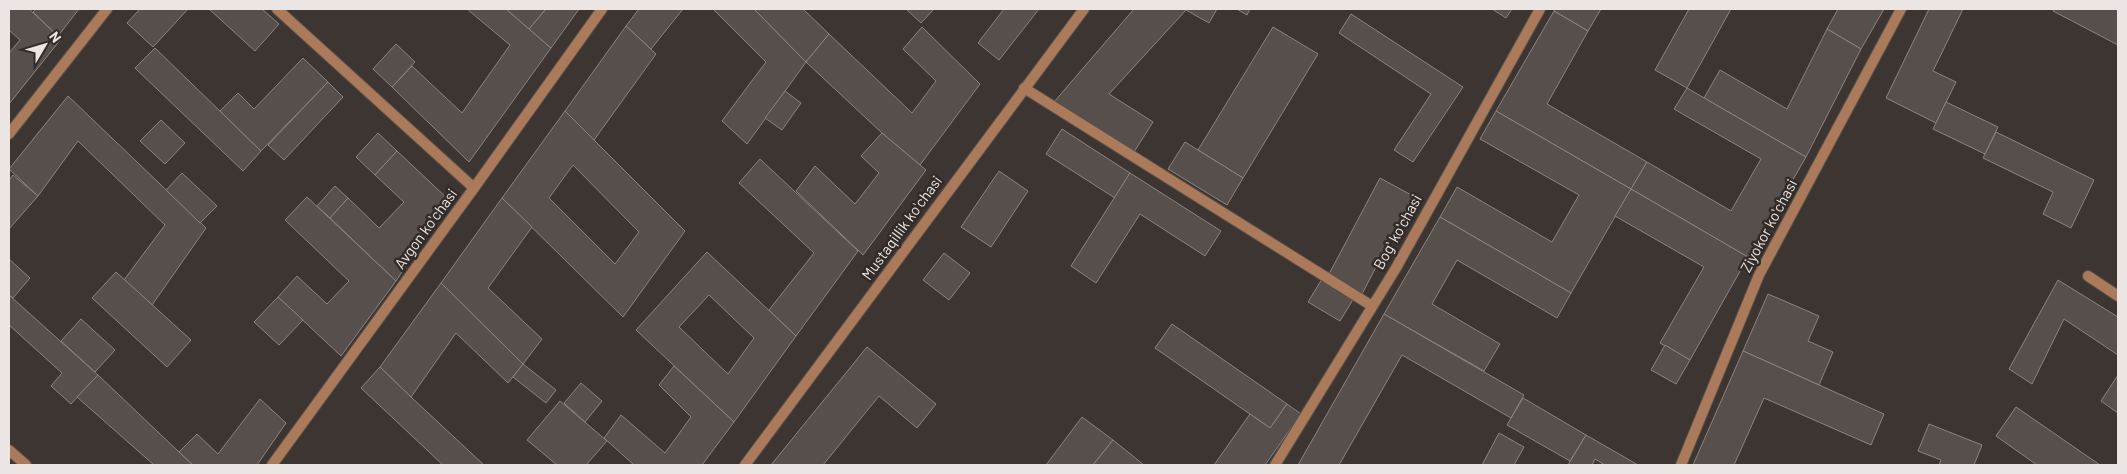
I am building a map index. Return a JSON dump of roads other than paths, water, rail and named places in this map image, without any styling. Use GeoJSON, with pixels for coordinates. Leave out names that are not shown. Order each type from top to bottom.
{"type":"FeatureCollection","features":[{"type":"Feature","properties":{"kind":"street"},"geometry":{"type":"LineString","coordinates":[[9,134],[107,9]]}},
{"type":"Feature","properties":{"kind":"street"},"geometry":{"type":"LineString","coordinates":[[277,9],[474,188]]}},
{"type":"Feature","properties":{"kind":"street","name":"Avgon koʻchasi"},"geometry":{"type":"LineString","coordinates":[[272,465],[602,9]]}},
{"type":"Feature","properties":{"kind":"street","name":"Mustaqillik koʻchasi"},"geometry":{"type":"LineString","coordinates":[[744,465],[1084,9]]}},
{"type":"Feature","properties":{"kind":"street","name":"Bogʻ koʻchasi"},"geometry":{"type":"LineString","coordinates":[[1275,465],[1401,259],[1540,9]]}},
{"type":"Feature","properties":{"kind":"street","name":"Ziyokor koʻchasi"},"geometry":{"type":"LineString","coordinates":[[1681,465],[1759,275],[1901,9]]}},
{"type":"Feature","properties":{"kind":"street"},"geometry":{"type":"LineString","coordinates":[[1024,88],[1372,306]]}},
{"type":"Feature","properties":{"kind":"street"},"geometry":{"type":"LineString","coordinates":[[2088,276],[2118,296]]}},
{"type":"Feature","properties":{"kind":"street"},"geometry":{"type":"LineString","coordinates":[[9,450],[26,465]]}}]}
